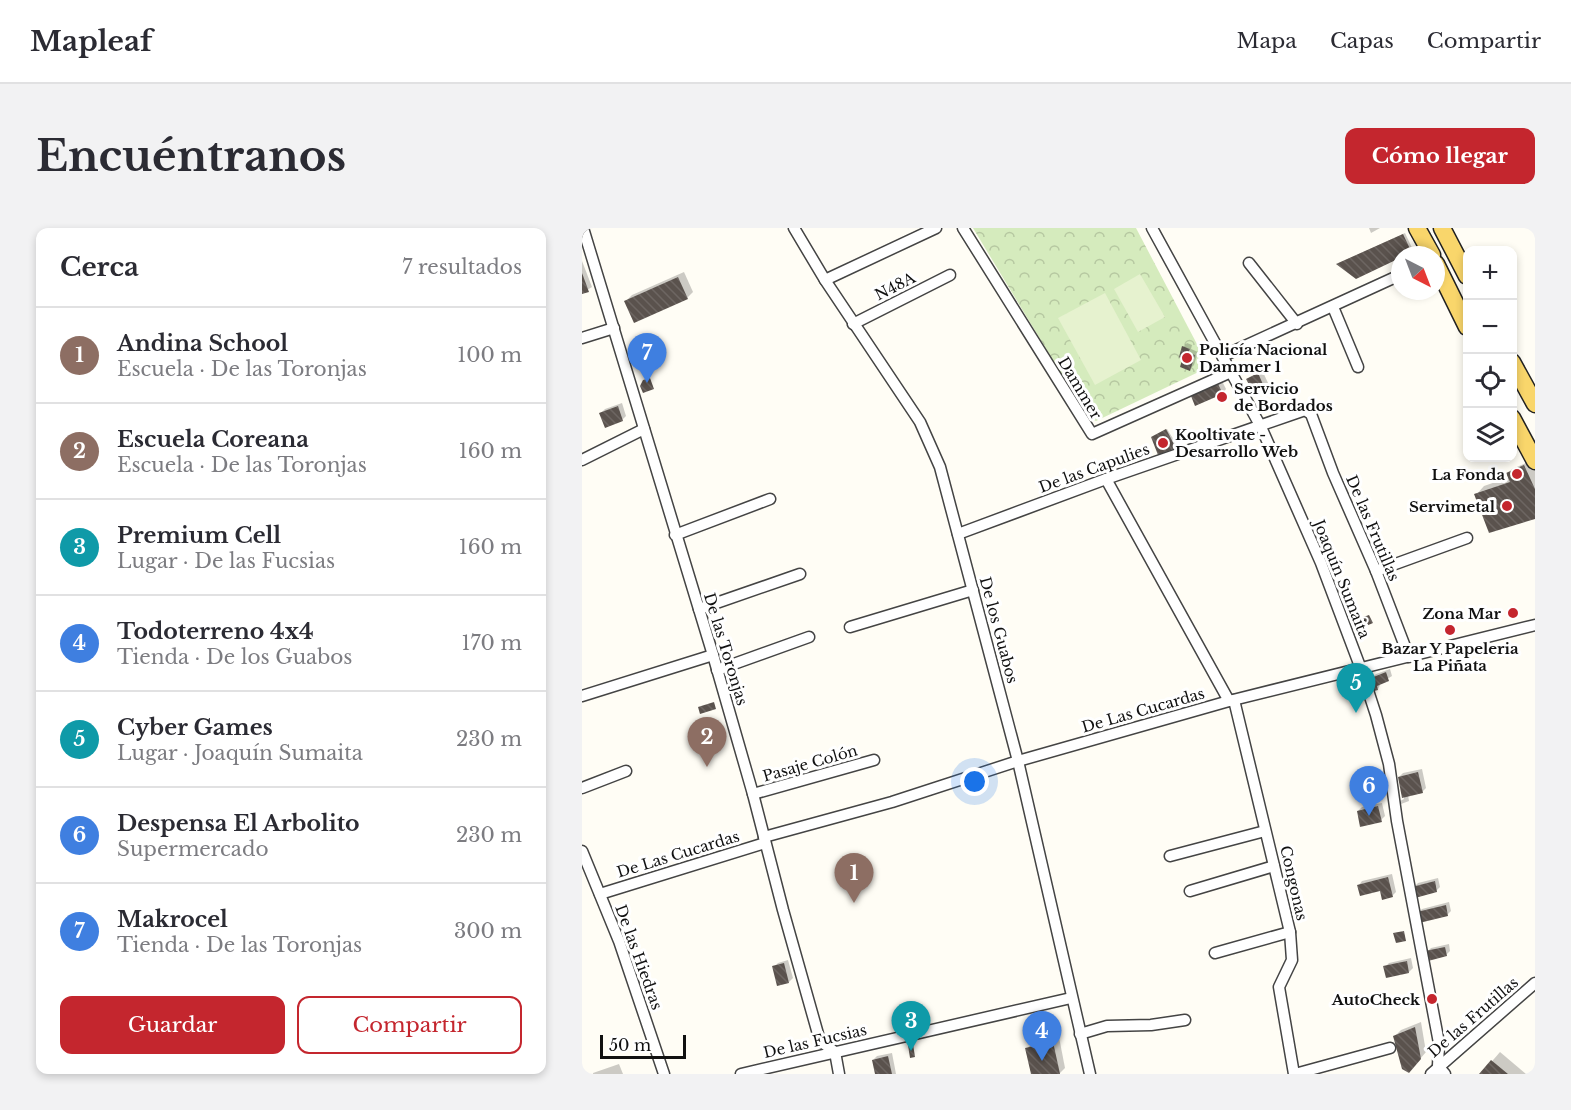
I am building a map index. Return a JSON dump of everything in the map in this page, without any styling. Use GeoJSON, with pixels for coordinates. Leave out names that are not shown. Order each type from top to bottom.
{"type":"FeatureCollection","features":[{"type":"Feature","properties":{"kind":"main road"},"geometry":{"type":"LineString","coordinates":[[1417,228],[1426,246]]}},
{"type":"Feature","properties":{"kind":"main road"},"geometry":{"type":"LineString","coordinates":[[1442,228],[1463,268]]}},
{"type":"Feature","properties":{"kind":"main road"},"geometry":{"type":"LineString","coordinates":[[1445,282],[1463,319]]}},
{"type":"Feature","properties":{"kind":"main road"},"geometry":{"type":"LineString","coordinates":[[1517,371],[1535,404]]}},
{"type":"Feature","properties":{"kind":"main road"},"geometry":{"type":"LineString","coordinates":[[1517,427],[1535,461]]}},
{"type":"Feature","properties":{"kind":"street","name":"De las Toronjas"},"geometry":{"type":"LineString","coordinates":[[583,228],[713,655],[820,1041],[834,1052],[839,1074]]}},
{"type":"Feature","properties":{"kind":"street","name":"De los Guabos"},"geometry":{"type":"LineString","coordinates":[[794,228],[853,324],[892,378],[925,432],[948,491],[1018,761],[1090,1074]]}},
{"type":"Feature","properties":{"kind":"street"},"geometry":{"type":"LineString","coordinates":[[825,280],[936,228]]}},
{"type":"Feature","properties":{"kind":"street","name":"Dammer"},"geometry":{"type":"LineString","coordinates":[[963,228],[1092,434],[1231,372]]}},
{"type":"Feature","properties":{"kind":"street","name":"Joaquín Sumaita"},"geometry":{"type":"LineString","coordinates":[[1152,228],[1261,427],[1321,563],[1361,669],[1389,764],[1397,821],[1439,1043],[1438,1071]]}},
{"type":"Feature","properties":{"kind":"street"},"geometry":{"type":"LineString","coordinates":[[1249,263],[1297,324]]}},
{"type":"Feature","properties":{"kind":"street","name":"N48A"},"geometry":{"type":"LineString","coordinates":[[853,324],[950,275]]}},
{"type":"Feature","properties":{"kind":"street"},"geometry":{"type":"LineString","coordinates":[[1222,356],[1297,324],[1391,279]]}},
{"type":"Feature","properties":{"kind":"street"},"geometry":{"type":"LineString","coordinates":[[1333,307],[1358,367]]}},
{"type":"Feature","properties":{"kind":"street"},"geometry":{"type":"LineString","coordinates":[[582,338],[614,328]]}},
{"type":"Feature","properties":{"kind":"street","name":"De las Capulies"},"geometry":{"type":"LineString","coordinates":[[958,534],[1106,479],[1305,410],[1309,412]]}},
{"type":"Feature","properties":{"kind":"street","name":"De las Frutillas"},"geometry":{"type":"LineString","coordinates":[[1309,412],[1409,657]]}},
{"type":"Feature","properties":{"kind":"street"},"geometry":{"type":"LineString","coordinates":[[582,460],[644,429]]}},
{"type":"Feature","properties":{"kind":"street","name":"Congonas"},"geometry":{"type":"LineString","coordinates":[[1106,479],[1231,700],[1290,932],[1292,960],[1279,989],[1295,1074]]}},
{"type":"Feature","properties":{"kind":"street"},"geometry":{"type":"LineString","coordinates":[[675,535],[770,499]]}},
{"type":"Feature","properties":{"kind":"street"},"geometry":{"type":"LineString","coordinates":[[1376,572],[1467,538]]}},
{"type":"Feature","properties":{"kind":"street"},"geometry":{"type":"LineString","coordinates":[[699,609],[800,574]]}},
{"type":"Feature","properties":{"kind":"street"},"geometry":{"type":"LineString","coordinates":[[850,627],[973,590]]}},
{"type":"Feature","properties":{"kind":"street","name":"De Las Cucardas"},"geometry":{"type":"LineString","coordinates":[[600,894],[1018,761],[1231,700],[1535,625]]}},
{"type":"Feature","properties":{"kind":"street"},"geometry":{"type":"LineString","coordinates":[[717,670],[809,637]]}},
{"type":"Feature","properties":{"kind":"street"},"geometry":{"type":"LineString","coordinates":[[582,696],[713,655]]}},
{"type":"Feature","properties":{"kind":"street","name":"Pasaje Colón"},"geometry":{"type":"LineString","coordinates":[[753,794],[874,760]]}},
{"type":"Feature","properties":{"kind":"street"},"geometry":{"type":"LineString","coordinates":[[582,788],[626,771]]}},
{"type":"Feature","properties":{"kind":"street"},"geometry":{"type":"LineString","coordinates":[[1170,856],[1265,831]]}},
{"type":"Feature","properties":{"kind":"street","name":"De las Hiedras"},"geometry":{"type":"LineString","coordinates":[[582,851],[619,941],[664,1074]]}},
{"type":"Feature","properties":{"kind":"street"},"geometry":{"type":"LineString","coordinates":[[1190,891],[1274,866]]}},
{"type":"Feature","properties":{"kind":"street"},"geometry":{"type":"LineString","coordinates":[[1215,953],[1290,932]]}},
{"type":"Feature","properties":{"kind":"street","name":"De las Frutillas"},"geometry":{"type":"LineString","coordinates":[[1438,1071],[1535,982]]}},
{"type":"Feature","properties":{"kind":"street","name":"De las Fucsias"},"geometry":{"type":"LineString","coordinates":[[741,1074],[1071,998]]}},
{"type":"Feature","properties":{"kind":"street"},"geometry":{"type":"LineString","coordinates":[[1080,1034],[1107,1026],[1151,1025],[1185,1020]]}},
{"type":"Feature","properties":{"kind":"street"},"geometry":{"type":"LineString","coordinates":[[1295,1074],[1390,1048]]}},
{"type":"Feature","properties":{"kind":"green space"},"geometry":{"type":"Polygon","coordinates":[[[973,228],[1136,228],[1209,367],[1096,421],[1087,417],[973,228]]]}},
{"type":"Feature","properties":{"kind":"green space"},"geometry":{"type":"Polygon","coordinates":[[[1140,274],[1165,317],[1138,332],[1114,289],[1140,274]]]}},
{"type":"Feature","properties":{"kind":"green space"},"geometry":{"type":"Polygon","coordinates":[[[1105,293],[1141,360],[1095,385],[1058,318],[1105,293]]]}},
{"type":"Feature","properties":{"kind":"building"},"geometry":{"type":"Polygon","coordinates":[[[1403,234],[1409,246],[1391,246],[1391,262],[1356,279],[1336,264],[1403,234]]]}},
{"type":"Feature","properties":{"kind":"building"},"geometry":{"type":"Polygon","coordinates":[[[582,273],[589,292],[582,294],[582,273]]]}},
{"type":"Feature","properties":{"kind":"building"},"geometry":{"type":"Polygon","coordinates":[[[678,277],[688,299],[634,323],[624,301],[678,277]]]}},
{"type":"Feature","properties":{"kind":"building","name":"Policía Nacional Dammer 1"},"geometry":{"type":"Polygon","coordinates":[[[1182,346],[1190,349],[1188,353],[1195,355],[1190,371],[1180,367],[1182,360],[1179,357],[1182,346]]]}},
{"type":"Feature","properties":{"kind":"building"},"geometry":{"type":"Polygon","coordinates":[[[1258,373],[1265,389],[1254,394],[1246,379],[1258,373]]]}},
{"type":"Feature","properties":{"kind":"building"},"geometry":{"type":"Polygon","coordinates":[[[650,378],[654,389],[643,393],[640,386],[643,380],[650,378]]]}},
{"type":"Feature","properties":{"kind":"building"},"geometry":{"type":"Polygon","coordinates":[[[1218,384],[1225,398],[1220,401],[1218,396],[1195,406],[1191,396],[1218,384]]]}},
{"type":"Feature","properties":{"kind":"building"},"geometry":{"type":"Polygon","coordinates":[[[618,406],[623,421],[605,428],[599,413],[618,406]]]}},
{"type":"Feature","properties":{"kind":"building","name":"Kooltivate - Desarrollo Web"},"geometry":{"type":"Polygon","coordinates":[[[1166,429],[1176,448],[1158,455],[1151,437],[1166,429]]]}},
{"type":"Feature","properties":{"kind":"building","name":"Servimetal"},"geometry":{"type":"Polygon","coordinates":[[[1524,465],[1535,489],[1535,519],[1489,533],[1474,494],[1510,482],[1506,473],[1524,465]]]}},
{"type":"Feature","properties":{"kind":"building"},"geometry":{"type":"Polygon","coordinates":[[[1369,615],[1373,623],[1359,629],[1355,620],[1369,615]]]}},
{"type":"Feature","properties":{"kind":"building"},"geometry":{"type":"Polygon","coordinates":[[[1386,672],[1389,681],[1377,686],[1378,690],[1374,691],[1371,678],[1386,672]]]}},
{"type":"Feature","properties":{"kind":"building"},"geometry":{"type":"Polygon","coordinates":[[[714,702],[716,709],[700,714],[698,707],[714,702]]]}},
{"type":"Feature","properties":{"kind":"building"},"geometry":{"type":"Polygon","coordinates":[[[1418,772],[1423,793],[1402,798],[1398,777],[1418,772]]]}},
{"type":"Feature","properties":{"kind":"building"},"geometry":{"type":"Polygon","coordinates":[[[1378,806],[1382,822],[1360,827],[1357,811],[1378,806]]]}},
{"type":"Feature","properties":{"kind":"building"},"geometry":{"type":"Polygon","coordinates":[[[1388,877],[1393,897],[1382,900],[1380,891],[1360,896],[1357,885],[1388,877]]]}},
{"type":"Feature","properties":{"kind":"building"},"geometry":{"type":"Polygon","coordinates":[[[1435,881],[1437,892],[1415,898],[1412,887],[1435,881]]]}},
{"type":"Feature","properties":{"kind":"building"},"geometry":{"type":"Polygon","coordinates":[[[1446,905],[1448,916],[1419,923],[1417,912],[1446,905]]]}},
{"type":"Feature","properties":{"kind":"building"},"geometry":{"type":"Polygon","coordinates":[[[1404,931],[1406,941],[1396,943],[1393,933],[1404,931]]]}},
{"type":"Feature","properties":{"kind":"building"},"geometry":{"type":"Polygon","coordinates":[[[1445,947],[1447,956],[1428,961],[1425,951],[1445,947]]]}},
{"type":"Feature","properties":{"kind":"building"},"geometry":{"type":"Polygon","coordinates":[[[1407,961],[1409,973],[1386,978],[1383,966],[1407,961]]]}},
{"type":"Feature","properties":{"kind":"building"},"geometry":{"type":"Polygon","coordinates":[[[784,963],[789,983],[777,986],[772,966],[784,963]]]}},
{"type":"Feature","properties":{"kind":"building"},"geometry":{"type":"Polygon","coordinates":[[[1415,1027],[1421,1059],[1409,1073],[1402,1069],[1393,1036],[1415,1027]]]}},
{"type":"Feature","properties":{"kind":"building"},"geometry":{"type":"Polygon","coordinates":[[[1053,1042],[1060,1074],[1031,1074],[1025,1048],[1053,1042]]]}},
{"type":"Feature","properties":{"kind":"building"},"geometry":{"type":"Polygon","coordinates":[[[913,1044],[915,1057],[910,1058],[908,1045],[913,1044]]]}},
{"type":"Feature","properties":{"kind":"building"},"geometry":{"type":"Polygon","coordinates":[[[888,1056],[892,1074],[875,1074],[872,1060],[888,1056]]]}},
{"type":"Feature","properties":{"kind":"building"},"geometry":{"type":"Polygon","coordinates":[[[1491,1060],[1508,1074],[1479,1074],[1491,1060]]]}},
{"type":"Feature","properties":{"kind":"place","name":"Policía Nacional Dammer 1"},"geometry":{"type":"Point","coordinates":[1187,358]}},
{"type":"Feature","properties":{"kind":"place","name":"Makrocel"},"geometry":{"type":"Point","coordinates":[647,383]}},
{"type":"Feature","properties":{"kind":"place","name":"Servicio de Bordados"},"geometry":{"type":"Point","coordinates":[1222,397]}},
{"type":"Feature","properties":{"kind":"place","name":"Kooltivate - Desarrollo Web"},"geometry":{"type":"Point","coordinates":[1163,443]}},
{"type":"Feature","properties":{"kind":"place","name":"La Fonda"},"geometry":{"type":"Point","coordinates":[1517,474]}},
{"type":"Feature","properties":{"kind":"place","name":"Servimetal"},"geometry":{"type":"Point","coordinates":[1507,506]}},
{"type":"Feature","properties":{"kind":"place","name":"Zona Mar"},"geometry":{"type":"Point","coordinates":[1513,613]}},
{"type":"Feature","properties":{"kind":"place","name":"Bazar Y Papeleria La Piñata"},"geometry":{"type":"Point","coordinates":[1450,630]}},
{"type":"Feature","properties":{"kind":"place","name":"Cyber Games"},"geometry":{"type":"Point","coordinates":[1356,713]}},
{"type":"Feature","properties":{"kind":"place","name":"Escuela Coreana"},"geometry":{"type":"Point","coordinates":[707,767]}},
{"type":"Feature","properties":{"kind":"place","name":"Despensa El Arbolito"},"geometry":{"type":"Point","coordinates":[1369,816]}},
{"type":"Feature","properties":{"kind":"place","name":"Andina School"},"geometry":{"type":"Point","coordinates":[854,903]}},
{"type":"Feature","properties":{"kind":"place","name":"AutoCheck"},"geometry":{"type":"Point","coordinates":[1432,999]}},
{"type":"Feature","properties":{"kind":"place","name":"Premium Cell"},"geometry":{"type":"Point","coordinates":[911,1051]}},
{"type":"Feature","properties":{"kind":"place","name":"Todoterreno 4x4"},"geometry":{"type":"Point","coordinates":[1042,1061]}}]}
